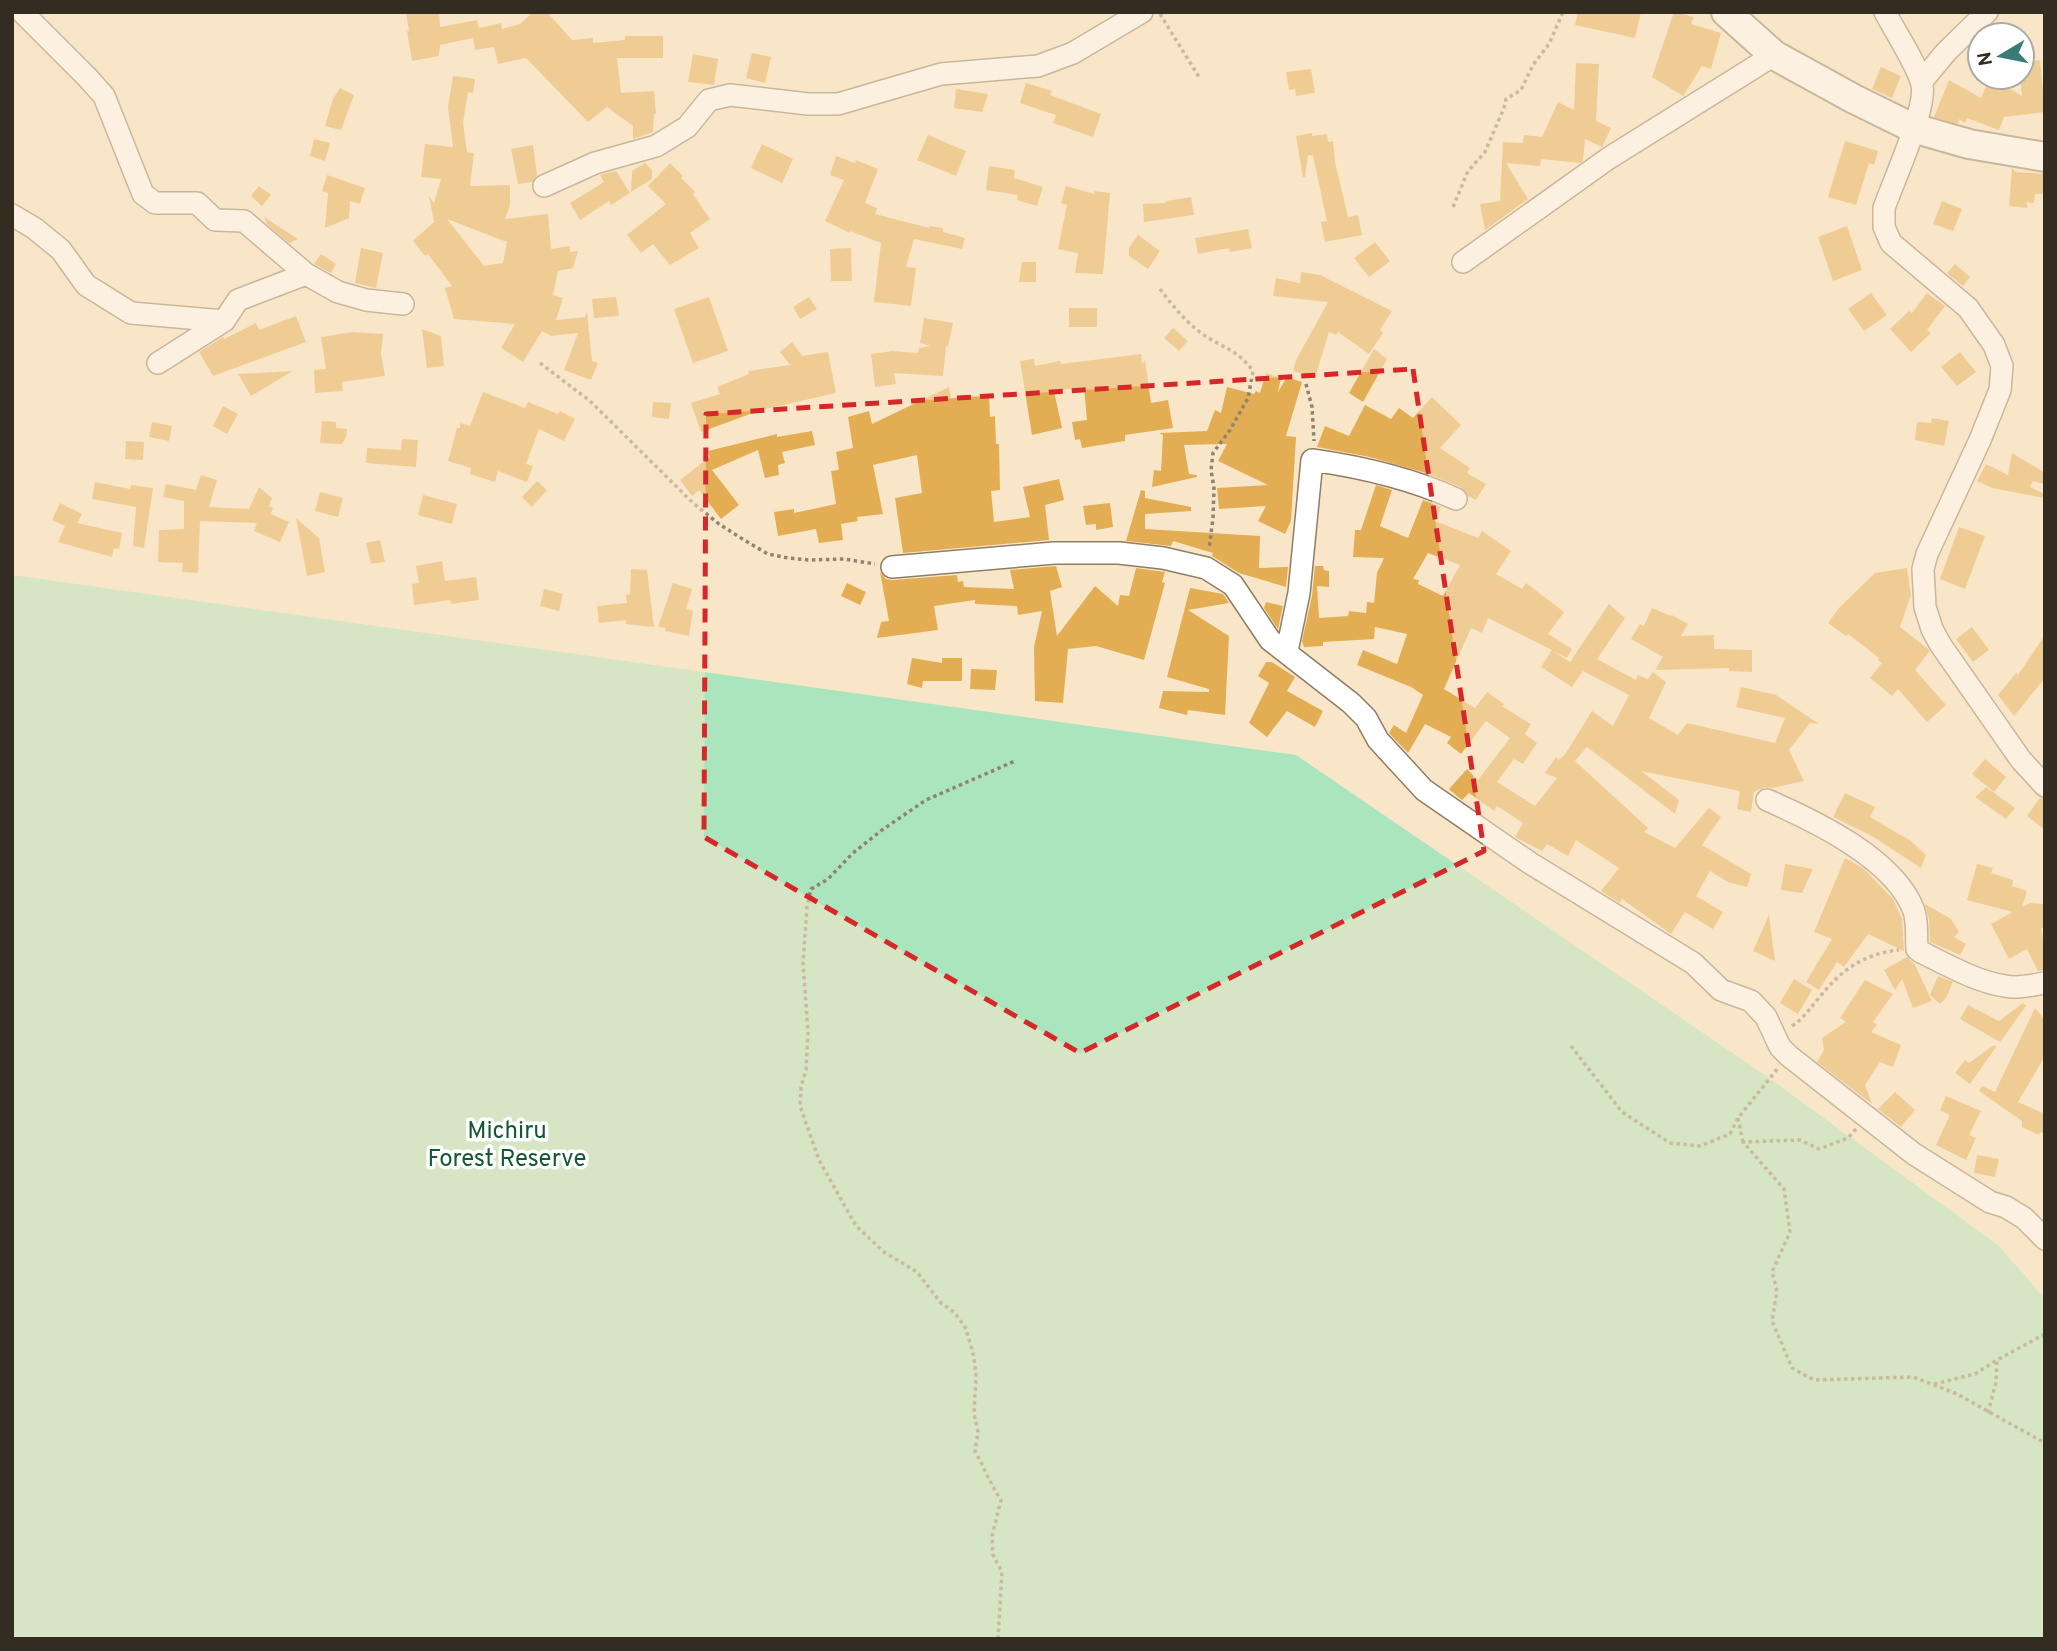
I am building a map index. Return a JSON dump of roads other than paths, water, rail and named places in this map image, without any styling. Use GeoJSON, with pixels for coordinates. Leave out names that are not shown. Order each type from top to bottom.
{"type":"FeatureCollection","features":[{"type":"Feature","properties":{"kind":"street"},"geometry":{"type":"LineString","coordinates":[[22,12],[104,96],[143,194],[155,203],[197,203],[215,220],[244,221],[306,274],[338,292],[366,300],[403,304]]}},
{"type":"Feature","properties":{"kind":"street"},"geometry":{"type":"LineString","coordinates":[[544,186],[595,163],[668,141],[687,127],[709,100],[717,97],[730,95],[808,104],[838,104],[941,74],[1038,66],[1073,53],[1142,12]]}},
{"type":"Feature","properties":{"kind":"street"},"geometry":{"type":"LineString","coordinates":[[1726,12],[1774,55],[1913,128],[1969,144],[2045,157]]}},
{"type":"Feature","properties":{"kind":"street"},"geometry":{"type":"LineString","coordinates":[[1885,12],[1922,81],[1922,108],[1884,208],[1885,232],[1895,247],[1948,289],[1977,319],[1997,351],[2003,375],[2000,390],[1980,440],[1927,554],[1922,582],[1925,607],[1940,644],[2014,751],[2045,786]]}},
{"type":"Feature","properties":{"kind":"street"},"geometry":{"type":"LineString","coordinates":[[1922,81],[1987,12]]}},
{"type":"Feature","properties":{"kind":"street"},"geometry":{"type":"LineString","coordinates":[[1463,262],[1609,158],[1774,55]]}},
{"type":"Feature","properties":{"kind":"street"},"geometry":{"type":"LineString","coordinates":[[12,215],[34,228],[61,250],[86,285],[131,313],[225,321]]}},
{"type":"Feature","properties":{"kind":"street"},"geometry":{"type":"LineString","coordinates":[[158,363],[225,321],[238,300],[306,274]]}},
{"type":"Feature","properties":{"kind":"street"},"geometry":{"type":"LineString","coordinates":[[1287,651],[1299,593],[1312,460],[1377,471],[1456,499]]}},
{"type":"Feature","properties":{"kind":"street"},"geometry":{"type":"LineString","coordinates":[[892,566],[1054,553],[1118,553],[1163,558],[1206,568],[1233,585],[1266,635],[1351,702],[1366,718],[1378,740],[1424,790],[1530,863],[1693,963],[1721,990],[1751,1001],[1766,1017],[1789,1056],[1924,1160],[1990,1202],[2007,1207],[2024,1218],[2045,1239]]}},
{"type":"Feature","properties":{"kind":"street"},"geometry":{"type":"LineString","coordinates":[[1767,800],[1828,831],[1882,868],[1905,895],[1913,910],[1917,925],[1917,949],[1969,974],[2003,986],[2045,984]]}},
{"type":"Feature","properties":{"kind":"park label","name":"Michiru Forest Reserve"},"geometry":{"type":"Point","coordinates":[507,1144]}}]}
